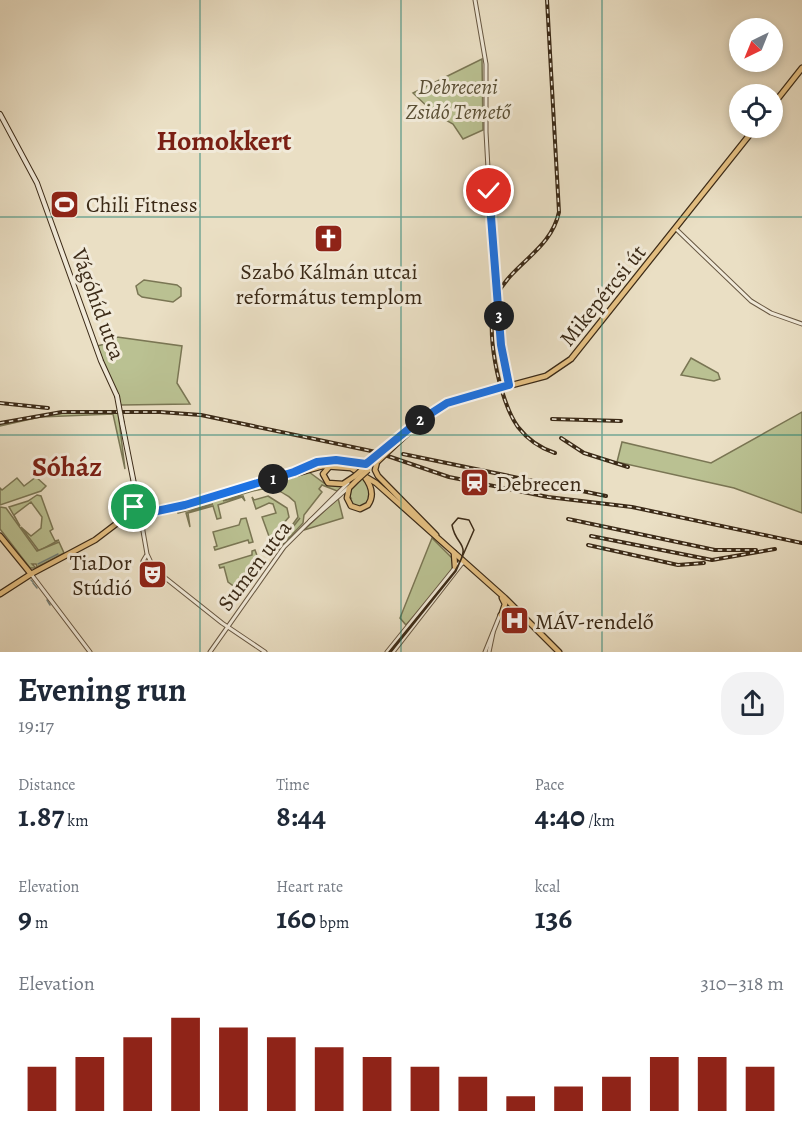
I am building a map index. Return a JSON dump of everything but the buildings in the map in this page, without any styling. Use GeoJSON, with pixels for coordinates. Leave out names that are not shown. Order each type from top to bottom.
{"type":"FeatureCollection","features":[{"type":"Feature","properties":{"kind":"main road"},"geometry":{"type":"LineString","coordinates":[[783,92],[802,68]]}},
{"type":"Feature","properties":{"kind":"main road","name":"Vágóhíd utca"},"geometry":{"type":"LineString","coordinates":[[0,114],[37,183],[101,361],[117,396],[140,514]]}},
{"type":"Feature","properties":{"kind":"main road","name":"Mikepércsi út"},"geometry":{"type":"LineString","coordinates":[[408,431],[452,401],[546,376],[571,359],[747,138]]}},
{"type":"Feature","properties":{"kind":"main road"},"geometry":{"type":"LineString","coordinates":[[331,463],[323,473],[326,482],[339,485],[355,478],[377,462],[408,431]]}},
{"type":"Feature","properties":{"kind":"main road"},"geometry":{"type":"LineString","coordinates":[[331,463],[355,478],[368,482],[372,493],[370,501],[363,508],[353,507],[347,499],[347,492],[355,478],[370,462],[408,431]]}},
{"type":"Feature","properties":{"kind":"main road"},"geometry":{"type":"LineString","coordinates":[[122,520],[185,505],[331,463],[370,462]]}},
{"type":"Feature","properties":{"kind":"main road"},"geometry":{"type":"LineString","coordinates":[[377,462],[376,473],[428,524],[436,537]]}},
{"type":"Feature","properties":{"kind":"main road"},"geometry":{"type":"LineString","coordinates":[[355,478],[376,483],[521,614],[559,652]]}},
{"type":"Feature","properties":{"kind":"main road"},"geometry":{"type":"LineString","coordinates":[[135,492],[141,504],[157,511]]}},
{"type":"Feature","properties":{"kind":"main road"},"geometry":{"type":"LineString","coordinates":[[0,594],[31,574],[95,540],[122,520],[134,508],[135,492]]}},
{"type":"Feature","properties":{"kind":"main road"},"geometry":{"type":"LineString","coordinates":[[0,536],[31,574]]}},
{"type":"Feature","properties":{"kind":"main road"},"geometry":{"type":"LineString","coordinates":[[454,553],[455,567]]}},
{"type":"Feature","properties":{"kind":"main road"},"geometry":{"type":"LineString","coordinates":[[496,591],[504,602],[501,614]]}},
{"type":"Feature","properties":{"kind":"main road"},"geometry":{"type":"LineString","coordinates":[[501,614],[513,610],[521,614]]}},
{"type":"Feature","properties":{"kind":"street"},"geometry":{"type":"LineString","coordinates":[[475,0],[486,70],[486,132],[490,205],[501,345],[509,385]]}},
{"type":"Feature","properties":{"kind":"street"},"geometry":{"type":"LineString","coordinates":[[676,229],[751,301],[771,313],[802,324]]}},
{"type":"Feature","properties":{"kind":"street","name":"Sumen utca"},"geometry":{"type":"LineString","coordinates":[[210,652],[274,560],[306,524],[355,478]]}},
{"type":"Feature","properties":{"kind":"street"},"geometry":{"type":"LineString","coordinates":[[140,514],[146,552],[152,566],[228,627],[265,652]]}},
{"type":"Feature","properties":{"kind":"street"},"geometry":{"type":"LineString","coordinates":[[393,652],[455,567],[465,563]]}},
{"type":"Feature","properties":{"kind":"street"},"geometry":{"type":"LineString","coordinates":[[387,652],[465,563]]}},
{"type":"Feature","properties":{"kind":"street"},"geometry":{"type":"LineString","coordinates":[[31,574],[90,652]]}},
{"type":"Feature","properties":{"kind":"street"},"geometry":{"type":"LineString","coordinates":[[487,652],[501,614],[510,604]]}},
{"type":"Feature","properties":{"kind":"green space","name":"Debreceni Zsidó Temető"},"geometry":{"type":"Polygon","coordinates":[[[482,59],[483,130],[463,139],[453,124],[435,114],[413,93],[482,59]]]}},
{"type":"Feature","properties":{"kind":"green space"},"geometry":{"type":"Polygon","coordinates":[[[144,280],[177,285],[181,288],[181,296],[173,302],[142,297],[138,294],[136,286],[144,280]]]}},
{"type":"Feature","properties":{"kind":"green space"},"geometry":{"type":"Polygon","coordinates":[[[110,338],[182,346],[177,383],[190,404],[121,405],[97,346],[109,343],[110,338]]]}},
{"type":"Feature","properties":{"kind":"green space"},"geometry":{"type":"Polygon","coordinates":[[[691,358],[718,373],[720,379],[714,381],[681,375],[691,358]]]}},
{"type":"Feature","properties":{"kind":"green space"},"geometry":{"type":"Polygon","coordinates":[[[118,412],[125,469],[113,414],[40,417],[0,426],[0,424],[62,413],[118,412]]]}},
{"type":"Feature","properties":{"kind":"green space"},"geometry":{"type":"Polygon","coordinates":[[[802,412],[802,513],[734,488],[617,462],[622,442],[711,463],[802,412]]]}},
{"type":"Feature","properties":{"kind":"green space"},"geometry":{"type":"Polygon","coordinates":[[[309,472],[324,483],[343,486],[337,491],[322,485],[319,489],[322,492],[304,515],[303,523],[273,555],[271,555],[300,518],[272,553],[298,517],[295,502],[278,490],[261,489],[223,501],[243,496],[245,501],[242,497],[218,505],[221,518],[217,519],[213,506],[188,513],[190,527],[186,513],[213,504],[178,513],[177,511],[309,472]]]}},
{"type":"Feature","properties":{"kind":"green space"},"geometry":{"type":"Polygon","coordinates":[[[36,477],[46,486],[41,491],[0,505],[0,488],[2,490],[17,478],[24,486],[36,477]]]}},
{"type":"Feature","properties":{"kind":"green space"},"geometry":{"type":"Polygon","coordinates":[[[363,477],[370,489],[369,502],[364,507],[354,507],[348,498],[351,498],[349,495],[351,489],[363,477]]]}},
{"type":"Feature","properties":{"kind":"green space"},"geometry":{"type":"Polygon","coordinates":[[[37,495],[41,496],[53,529],[50,531],[55,541],[59,540],[39,551],[21,527],[31,536],[41,528],[42,517],[31,502],[14,515],[20,526],[9,507],[28,501],[37,495]]]}},
{"type":"Feature","properties":{"kind":"green space"},"geometry":{"type":"Polygon","coordinates":[[[268,496],[287,508],[289,517],[270,539],[262,517],[276,513],[273,504],[269,503],[256,509],[252,497],[254,500],[268,496]]]}},
{"type":"Feature","properties":{"kind":"green space"},"geometry":{"type":"Polygon","coordinates":[[[338,498],[343,518],[304,530],[338,498]]]}},
{"type":"Feature","properties":{"kind":"green space"},"geometry":{"type":"Polygon","coordinates":[[[0,507],[6,508],[37,551],[59,542],[64,553],[37,567],[36,564],[32,564],[36,568],[30,568],[0,529],[0,507]]]}},
{"type":"Feature","properties":{"kind":"green space"},"geometry":{"type":"Polygon","coordinates":[[[246,518],[253,542],[249,543],[248,540],[215,550],[214,547],[217,546],[213,532],[239,525],[241,519],[246,518]]]}},
{"type":"Feature","properties":{"kind":"green space"},"geometry":{"type":"Polygon","coordinates":[[[432,538],[454,560],[454,570],[406,625],[400,618],[432,538]]]}},
{"type":"Feature","properties":{"kind":"green space"},"geometry":{"type":"Polygon","coordinates":[[[255,550],[259,561],[239,590],[228,582],[224,567],[220,568],[219,565],[252,555],[252,551],[255,550]]]}},
{"type":"Feature","properties":{"kind":"waterway"},"geometry":{"type":"LineString","coordinates":[[38,564],[58,554]]}},
{"type":"Feature","properties":{"kind":"waterway"},"geometry":{"type":"LineString","coordinates":[[33,583],[37,588]]}},
{"type":"Feature","properties":{"kind":"waterway"},"geometry":{"type":"LineString","coordinates":[[47,600],[50,605]]}},
{"type":"Feature","properties":{"kind":"tram line"},"geometry":{"type":"LineString","coordinates":[[389,652],[455,571],[463,549],[452,525],[458,518],[469,520],[474,530],[456,571],[391,652]]}},
{"type":"Feature","properties":{"kind":"railway"},"geometry":{"type":"LineString","coordinates":[[547,0],[559,212],[555,225],[540,247],[512,274],[497,295],[493,308],[492,343],[499,381],[511,415],[530,440],[555,453]]}},
{"type":"Feature","properties":{"kind":"railway"},"geometry":{"type":"LineString","coordinates":[[0,403],[48,408]]}},
{"type":"Feature","properties":{"kind":"railway"},"geometry":{"type":"LineString","coordinates":[[0,423],[62,412],[160,412],[201,415],[376,452],[449,477],[548,497],[632,507],[802,543]]}},
{"type":"Feature","properties":{"kind":"railway"},"geometry":{"type":"LineString","coordinates":[[552,419],[621,421]]}},
{"type":"Feature","properties":{"kind":"railway"},"geometry":{"type":"LineString","coordinates":[[561,438],[584,453],[628,467]]}},
{"type":"Feature","properties":{"kind":"railway"},"geometry":{"type":"LineString","coordinates":[[403,454],[606,496]]}},
{"type":"Feature","properties":{"kind":"railway"},"geometry":{"type":"LineString","coordinates":[[568,519],[715,550],[756,550]]}},
{"type":"Feature","properties":{"kind":"railway"},"geometry":{"type":"LineString","coordinates":[[591,536],[712,560],[775,549]]}},
{"type":"Feature","properties":{"kind":"railway"},"geometry":{"type":"LineString","coordinates":[[588,545],[678,565],[704,563]]}},
{"type":"Feature","properties":{"kind":"place","name":"Chili Fitness"},"geometry":{"type":"Point","coordinates":[65,204]}},
{"type":"Feature","properties":{"kind":"place","name":"Szabó Kálmán utcai református templom"},"geometry":{"type":"Point","coordinates":[329,239]}},
{"type":"Feature","properties":{"kind":"place","name":"Debrecen"},"geometry":{"type":"Point","coordinates":[475,483]}},
{"type":"Feature","properties":{"kind":"place","name":"TiaDor Stúdió"},"geometry":{"type":"Point","coordinates":[153,575]}},
{"type":"Feature","properties":{"kind":"place","name":"MÁV-rendelő"},"geometry":{"type":"Point","coordinates":[514,621]}},
{"type":"Feature","properties":{"kind":"district","name":"Homokkert"},"geometry":{"type":"Point","coordinates":[224,140]}},
{"type":"Feature","properties":{"kind":"district","name":"Sóház"},"geometry":{"type":"Point","coordinates":[67,466]}},
{"type":"Feature","properties":{"kind":"route"},"geometry":{"type":"LineString","coordinates":[[134,507],[135,492],[141,504],[157,511],[185,505],[294,472],[317,462],[342,460],[366,464],[416,423],[447,403],[509,385],[501,345],[489,191]]}}]}
